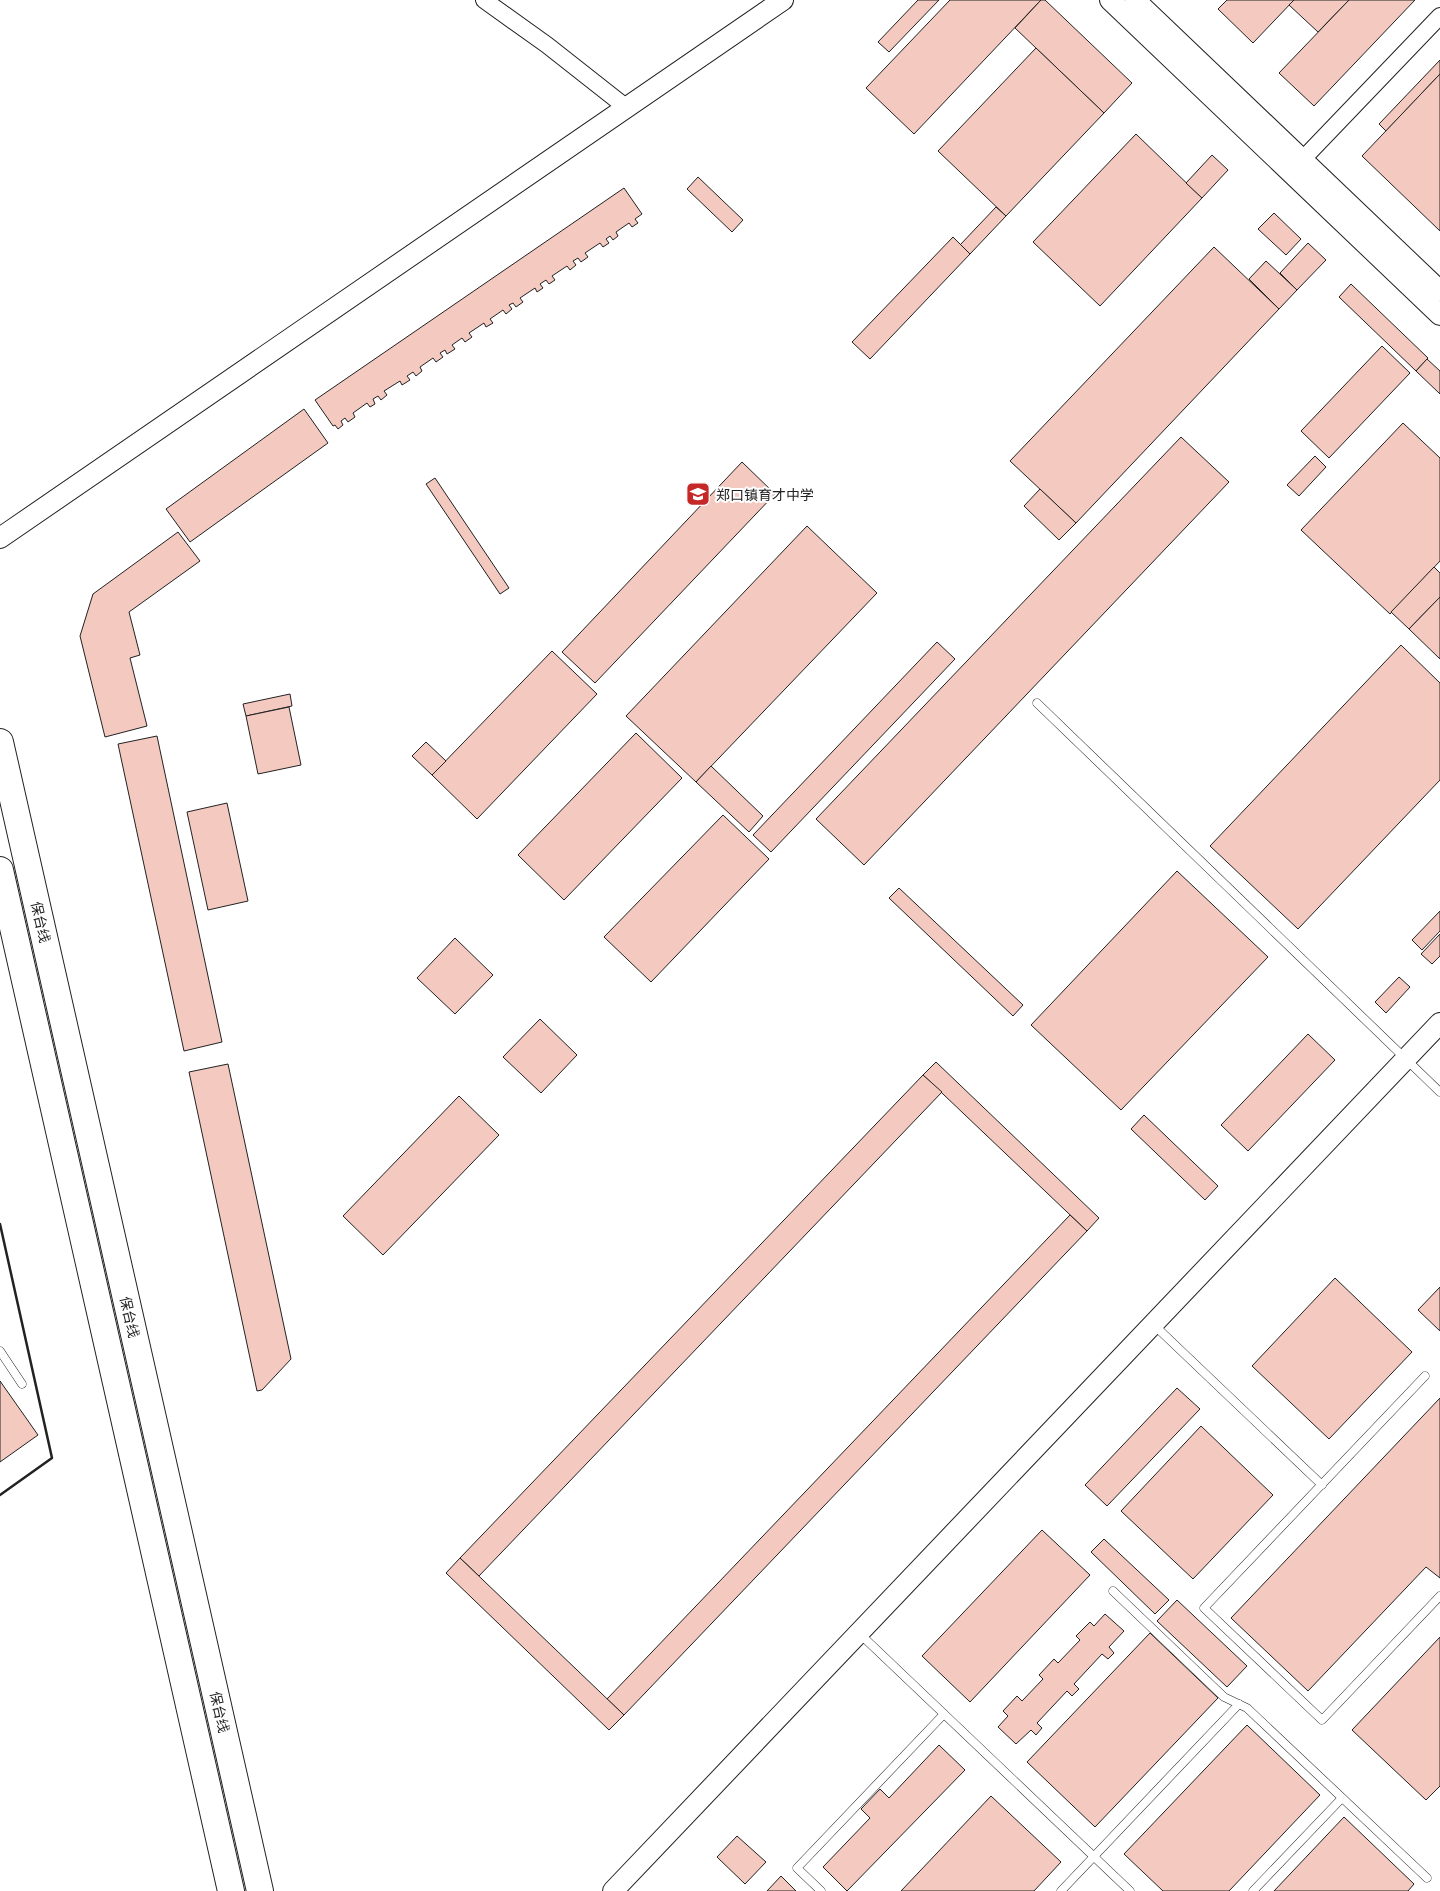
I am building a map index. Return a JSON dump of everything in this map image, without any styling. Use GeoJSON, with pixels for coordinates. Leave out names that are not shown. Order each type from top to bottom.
{"type":"FeatureCollection","features":[{"type":"Feature","properties":{"kind":"highway","name":"保台线"},"geometry":{"type":"LineString","coordinates":[[0,742],[260,1891]]}},
{"type":"Feature","properties":{"kind":"highway","name":"保台线"},"geometry":{"type":"LineString","coordinates":[[0,870],[231,1891]]}},
{"type":"Feature","properties":{"kind":"street"},"geometry":{"type":"LineString","coordinates":[[484,0],[548,45],[627,108]]}},
{"type":"Feature","properties":{"kind":"street"},"geometry":{"type":"LineString","coordinates":[[0,538],[783,0]]}},
{"type":"Feature","properties":{"kind":"street"},"geometry":{"type":"LineString","coordinates":[[1110,0],[1440,315]]}},
{"type":"Feature","properties":{"kind":"street"},"geometry":{"type":"LineString","coordinates":[[1135,0],[1440,291]]}},
{"type":"Feature","properties":{"kind":"street"},"geometry":{"type":"LineString","coordinates":[[1302,160],[1440,16]]}},
{"type":"Feature","properties":{"kind":"street"},"geometry":{"type":"LineString","coordinates":[[613,1891],[1440,1023]]}},
{"type":"Feature","properties":{"kind":"lane"},"geometry":{"type":"LineString","coordinates":[[1037,703],[1440,1092]]}},
{"type":"Feature","properties":{"kind":"lane"},"geometry":{"type":"LineString","coordinates":[[1153,1324],[1322,1485]]}},
{"type":"Feature","properties":{"kind":"lane"},"geometry":{"type":"LineString","coordinates":[[0,1351],[22,1384]]}},
{"type":"Feature","properties":{"kind":"lane"},"geometry":{"type":"LineString","coordinates":[[1425,1376],[1204,1608],[1322,1720],[1440,1596]]}},
{"type":"Feature","properties":{"kind":"lane"},"geometry":{"type":"LineString","coordinates":[[1113,1591],[1224,1697],[1247,1708],[1427,1878]]}},
{"type":"Feature","properties":{"kind":"lane"},"geometry":{"type":"LineString","coordinates":[[859,1632],[1130,1891]]}},
{"type":"Feature","properties":{"kind":"lane"},"geometry":{"type":"LineString","coordinates":[[1060,1891],[1239,1704]]}},
{"type":"Feature","properties":{"kind":"lane"},"geometry":{"type":"LineString","coordinates":[[822,1891],[797,1868],[944,1714]]}},
{"type":"Feature","properties":{"kind":"lane"},"geometry":{"type":"LineString","coordinates":[[1253,1891],[1342,1798]]}},
{"type":"Feature","properties":{"kind":"building"},"geometry":{"type":"Polygon","coordinates":[[[918,0],[939,0],[889,52],[878,42],[918,0]]]}},
{"type":"Feature","properties":{"kind":"building"},"geometry":{"type":"Polygon","coordinates":[[[950,0],[1041,0],[914,134],[866,88],[950,0]]]}},
{"type":"Feature","properties":{"kind":"building"},"geometry":{"type":"Polygon","coordinates":[[[1041,0],[1045,0],[1132,83],[1104,113],[1015,28],[1041,0]]]}},
{"type":"Feature","properties":{"kind":"building"},"geometry":{"type":"Polygon","coordinates":[[[1227,0],[1294,0],[1253,43],[1218,9],[1227,0]]]}},
{"type":"Feature","properties":{"kind":"building"},"geometry":{"type":"Polygon","coordinates":[[[1294,0],[1349,0],[1318,32],[1289,5],[1294,0]]]}},
{"type":"Feature","properties":{"kind":"building"},"geometry":{"type":"Polygon","coordinates":[[[1349,0],[1415,0],[1314,106],[1279,73],[1349,0]]]}},
{"type":"Feature","properties":{"kind":"building"},"geometry":{"type":"Polygon","coordinates":[[[1036,48],[1104,113],[1006,216],[938,151],[1036,48]]]}},
{"type":"Feature","properties":{"kind":"building"},"geometry":{"type":"Polygon","coordinates":[[[1440,60],[1440,74],[1386,131],[1379,124],[1440,60]]]}},
{"type":"Feature","properties":{"kind":"building"},"geometry":{"type":"Polygon","coordinates":[[[1440,74],[1440,231],[1362,156],[1440,74]]]}},
{"type":"Feature","properties":{"kind":"building"},"geometry":{"type":"Polygon","coordinates":[[[1136,134],[1202,198],[1100,306],[1033,242],[1136,134]]]}},
{"type":"Feature","properties":{"kind":"building"},"geometry":{"type":"Polygon","coordinates":[[[1212,155],[1228,170],[1202,198],[1186,183],[1212,155]]]}},
{"type":"Feature","properties":{"kind":"building"},"geometry":{"type":"Polygon","coordinates":[[[698,177],[743,220],[732,232],[687,189],[698,177]]]}},
{"type":"Feature","properties":{"kind":"building"},"geometry":{"type":"Polygon","coordinates":[[[624,188],[642,214],[635,219],[638,223],[632,227],[629,223],[616,232],[618,236],[613,240],[610,236],[606,239],[609,243],[603,247],[600,243],[585,253],[588,257],[581,262],[578,258],[573,261],[576,265],[570,270],[567,266],[552,276],[555,280],[549,284],[546,280],[540,284],[543,288],[537,292],[535,288],[520,298],[523,302],[516,307],[513,303],[509,305],[512,309],[506,314],[503,310],[490,319],[493,323],[486,327],[484,323],[469,333],[472,337],[465,342],[462,338],[452,345],[455,349],[447,354],[445,350],[440,353],[443,357],[436,362],[433,358],[420,367],[422,371],[416,376],[413,372],[407,376],[410,380],[402,385],[400,381],[384,391],[387,395],[381,400],[378,396],[373,399],[375,404],[370,407],[367,403],[353,413],[355,417],[348,422],[345,418],[341,421],[343,425],[338,429],[335,425],[333,426],[315,400],[624,188]]]}},
{"type":"Feature","properties":{"kind":"building"},"geometry":{"type":"Polygon","coordinates":[[[996,207],[1006,216],[970,254],[960,245],[996,207]]]}},
{"type":"Feature","properties":{"kind":"building"},"geometry":{"type":"Polygon","coordinates":[[[1274,213],[1301,239],[1286,255],[1258,229],[1274,213]]]}},
{"type":"Feature","properties":{"kind":"building"},"geometry":{"type":"Polygon","coordinates":[[[953,237],[970,254],[870,359],[852,342],[953,237]]]}},
{"type":"Feature","properties":{"kind":"building"},"geometry":{"type":"Polygon","coordinates":[[[1308,243],[1326,260],[1297,290],[1280,273],[1308,243]]]}},
{"type":"Feature","properties":{"kind":"building"},"geometry":{"type":"Polygon","coordinates":[[[1214,247],[1279,309],[1076,523],[1010,461],[1214,247]]]}},
{"type":"Feature","properties":{"kind":"building"},"geometry":{"type":"Polygon","coordinates":[[[1266,261],[1297,290],[1279,309],[1249,279],[1266,261]]]}},
{"type":"Feature","properties":{"kind":"building"},"geometry":{"type":"Polygon","coordinates":[[[1351,284],[1428,358],[1416,371],[1339,297],[1351,284]]]}},
{"type":"Feature","properties":{"kind":"building"},"geometry":{"type":"Polygon","coordinates":[[[1382,346],[1410,373],[1329,458],[1301,431],[1382,346]]]}},
{"type":"Feature","properties":{"kind":"building"},"geometry":{"type":"Polygon","coordinates":[[[1427,359],[1440,371],[1440,394],[1416,371],[1427,359]]]}},
{"type":"Feature","properties":{"kind":"building"},"geometry":{"type":"Polygon","coordinates":[[[304,409],[328,443],[190,542],[166,509],[304,409]]]}},
{"type":"Feature","properties":{"kind":"building"},"geometry":{"type":"Polygon","coordinates":[[[1403,423],[1440,458],[1440,561],[1390,614],[1301,530],[1403,423]]]}},
{"type":"Feature","properties":{"kind":"building"},"geometry":{"type":"Polygon","coordinates":[[[1181,437],[1229,482],[864,865],[816,819],[1181,437]]]}},
{"type":"Feature","properties":{"kind":"building"},"geometry":{"type":"Polygon","coordinates":[[[1315,456],[1326,467],[1299,496],[1287,485],[1315,456]]]}},
{"type":"Feature","properties":{"kind":"building"},"geometry":{"type":"Polygon","coordinates":[[[742,462],[775,494],[595,683],[562,652],[742,462]]]}},
{"type":"Feature","properties":{"kind":"building"},"geometry":{"type":"Polygon","coordinates":[[[435,478],[509,588],[500,594],[426,484],[435,478]]]}},
{"type":"Feature","properties":{"kind":"building"},"geometry":{"type":"Polygon","coordinates":[[[1040,489],[1076,523],[1059,540],[1024,506],[1040,489]]]}},
{"type":"Feature","properties":{"kind":"building"},"geometry":{"type":"Polygon","coordinates":[[[807,526],[877,593],[696,782],[626,716],[807,526]]]}},
{"type":"Feature","properties":{"kind":"building"},"geometry":{"type":"Polygon","coordinates":[[[178,532],[200,561],[129,612],[140,655],[130,658],[147,726],[105,737],[80,636],[93,594],[178,532]]]}},
{"type":"Feature","properties":{"kind":"building"},"geometry":{"type":"Polygon","coordinates":[[[1434,567],[1440,573],[1440,597],[1409,629],[1391,612],[1434,567]]]}},
{"type":"Feature","properties":{"kind":"building"},"geometry":{"type":"Polygon","coordinates":[[[1440,597],[1440,659],[1409,629],[1440,597]]]}},
{"type":"Feature","properties":{"kind":"building"},"geometry":{"type":"Polygon","coordinates":[[[937,642],[955,659],[771,852],[753,835],[937,642]]]}},
{"type":"Feature","properties":{"kind":"building"},"geometry":{"type":"Polygon","coordinates":[[[1401,645],[1440,683],[1440,780],[1298,929],[1210,846],[1401,645]]]}},
{"type":"Feature","properties":{"kind":"building"},"geometry":{"type":"Polygon","coordinates":[[[552,651],[597,694],[477,819],[432,775],[552,651]]]}},
{"type":"Feature","properties":{"kind":"building"},"geometry":{"type":"Polygon","coordinates":[[[290,694],[292,706],[246,716],[243,704],[290,694]]]}},
{"type":"Feature","properties":{"kind":"building"},"geometry":{"type":"Polygon","coordinates":[[[289,707],[301,765],[258,774],[246,716],[289,707]]]}},
{"type":"Feature","properties":{"kind":"building"},"geometry":{"type":"Polygon","coordinates":[[[636,733],[682,778],[564,900],[518,855],[636,733]]]}},
{"type":"Feature","properties":{"kind":"building"},"geometry":{"type":"Polygon","coordinates":[[[157,736],[222,1042],[184,1051],[118,744],[157,736]]]}},
{"type":"Feature","properties":{"kind":"building"},"geometry":{"type":"Polygon","coordinates":[[[426,742],[446,761],[432,775],[412,756],[426,742]]]}},
{"type":"Feature","properties":{"kind":"building"},"geometry":{"type":"Polygon","coordinates":[[[711,766],[763,816],[749,832],[696,782],[711,766]]]}},
{"type":"Feature","properties":{"kind":"building"},"geometry":{"type":"Polygon","coordinates":[[[227,803],[248,901],[208,910],[187,812],[227,803]]]}},
{"type":"Feature","properties":{"kind":"building"},"geometry":{"type":"Polygon","coordinates":[[[723,815],[769,859],[651,982],[604,937],[723,815]]]}},
{"type":"Feature","properties":{"kind":"building"},"geometry":{"type":"Polygon","coordinates":[[[1177,871],[1268,957],[1121,1110],[1031,1025],[1177,871]]]}},
{"type":"Feature","properties":{"kind":"building"},"geometry":{"type":"Polygon","coordinates":[[[899,888],[1023,1005],[1013,1016],[889,898],[899,888]]]}},
{"type":"Feature","properties":{"kind":"building"},"geometry":{"type":"Polygon","coordinates":[[[1440,911],[1440,931],[1422,950],[1412,940],[1440,911]]]}},
{"type":"Feature","properties":{"kind":"building"},"geometry":{"type":"Polygon","coordinates":[[[1440,934],[1440,956],[1432,964],[1421,954],[1440,934]]]}},
{"type":"Feature","properties":{"kind":"building"},"geometry":{"type":"Polygon","coordinates":[[[455,938],[493,975],[455,1014],[417,978],[455,938]]]}},
{"type":"Feature","properties":{"kind":"building"},"geometry":{"type":"Polygon","coordinates":[[[1399,977],[1410,987],[1386,1013],[1375,1002],[1399,977]]]}},
{"type":"Feature","properties":{"kind":"building"},"geometry":{"type":"Polygon","coordinates":[[[540,1019],[577,1055],[541,1093],[503,1057],[540,1019]]]}},
{"type":"Feature","properties":{"kind":"building"},"geometry":{"type":"Polygon","coordinates":[[[1308,1034],[1335,1060],[1248,1151],[1221,1125],[1308,1034]]]}},
{"type":"Feature","properties":{"kind":"building"},"geometry":{"type":"Polygon","coordinates":[[[936,1062],[1099,1218],[1087,1231],[923,1075],[936,1062]]]}},
{"type":"Feature","properties":{"kind":"building"},"geometry":{"type":"Polygon","coordinates":[[[228,1064],[291,1359],[262,1390],[257,1391],[189,1072],[228,1064]]]}},
{"type":"Feature","properties":{"kind":"building"},"geometry":{"type":"Polygon","coordinates":[[[923,1075],[942,1092],[479,1576],[460,1558],[923,1075]]]}},
{"type":"Feature","properties":{"kind":"building"},"geometry":{"type":"Polygon","coordinates":[[[459,1096],[499,1135],[383,1255],[343,1216],[459,1096]]]}},
{"type":"Feature","properties":{"kind":"building"},"geometry":{"type":"Polygon","coordinates":[[[1144,1115],[1218,1186],[1205,1200],[1131,1129],[1144,1115]]]}},
{"type":"Feature","properties":{"kind":"building"},"geometry":{"type":"Polygon","coordinates":[[[1070,1215],[1087,1231],[624,1715],[607,1699],[1070,1215]]]}},
{"type":"Feature","properties":{"kind":"building"},"geometry":{"type":"Polygon","coordinates":[[[1335,1278],[1412,1352],[1329,1439],[1252,1366],[1335,1278]]]}},
{"type":"Feature","properties":{"kind":"building"},"geometry":{"type":"Polygon","coordinates":[[[1440,1287],[1440,1331],[1418,1310],[1440,1287]]]}},
{"type":"Feature","properties":{"kind":"building"},"geometry":{"type":"Polygon","coordinates":[[[0,1381],[38,1435],[0,1462],[0,1381]]]}},
{"type":"Feature","properties":{"kind":"building"},"geometry":{"type":"Polygon","coordinates":[[[1177,1388],[1200,1409],[1107,1506],[1085,1485],[1177,1388]]]}},
{"type":"Feature","properties":{"kind":"building"},"geometry":{"type":"Polygon","coordinates":[[[1440,1398],[1440,1578],[1426,1567],[1308,1691],[1231,1618],[1440,1398]]]}},
{"type":"Feature","properties":{"kind":"building"},"geometry":{"type":"Polygon","coordinates":[[[1201,1426],[1273,1495],[1193,1579],[1121,1511],[1201,1426]]]}},
{"type":"Feature","properties":{"kind":"building"},"geometry":{"type":"Polygon","coordinates":[[[1042,1530],[1090,1575],[970,1702],[922,1656],[1042,1530]]]}},
{"type":"Feature","properties":{"kind":"building"},"geometry":{"type":"Polygon","coordinates":[[[1104,1539],[1169,1600],[1155,1614],[1091,1552],[1104,1539]]]}},
{"type":"Feature","properties":{"kind":"building"},"geometry":{"type":"Polygon","coordinates":[[[460,1558],[624,1715],[609,1730],[446,1573],[460,1558]]]}},
{"type":"Feature","properties":{"kind":"building"},"geometry":{"type":"Polygon","coordinates":[[[1177,1600],[1247,1666],[1227,1687],[1157,1621],[1177,1600]]]}},
{"type":"Feature","properties":{"kind":"building"},"geometry":{"type":"Polygon","coordinates":[[[1105,1614],[1124,1631],[1109,1647],[1114,1653],[1108,1659],[1102,1654],[1074,1684],[1079,1689],[1072,1696],[1067,1691],[1037,1723],[1042,1728],[1036,1735],[1031,1730],[1016,1744],[998,1727],[1008,1716],[1003,1711],[1017,1696],[1022,1701],[1043,1679],[1039,1675],[1054,1659],[1058,1663],[1080,1640],[1076,1636],[1090,1622],[1094,1626],[1105,1614]]]}},
{"type":"Feature","properties":{"kind":"building"},"geometry":{"type":"Polygon","coordinates":[[[1150,1633],[1218,1698],[1095,1827],[1027,1762],[1150,1633]]]}},
{"type":"Feature","properties":{"kind":"building"},"geometry":{"type":"Polygon","coordinates":[[[1440,1637],[1440,1786],[1426,1800],[1352,1730],[1440,1637]]]}},
{"type":"Feature","properties":{"kind":"building"},"geometry":{"type":"Polygon","coordinates":[[[1247,1725],[1320,1795],[1229,1891],[1163,1891],[1124,1854],[1247,1725]]]}},
{"type":"Feature","properties":{"kind":"building"},"geometry":{"type":"Polygon","coordinates":[[[939,1745],[965,1770],[847,1891],[823,1867],[870,1818],[861,1809],[880,1789],[889,1798],[939,1745]]]}},
{"type":"Feature","properties":{"kind":"building"},"geometry":{"type":"Polygon","coordinates":[[[991,1796],[1061,1862],[1034,1891],[901,1891],[991,1796]]]}},
{"type":"Feature","properties":{"kind":"building"},"geometry":{"type":"Polygon","coordinates":[[[1344,1817],[1414,1884],[1408,1891],[1274,1891],[1344,1817]]]}},
{"type":"Feature","properties":{"kind":"building"},"geometry":{"type":"Polygon","coordinates":[[[737,1836],[766,1862],[745,1884],[717,1857],[737,1836]]]}},
{"type":"Feature","properties":{"kind":"building"},"geometry":{"type":"Polygon","coordinates":[[[781,1876],[796,1891],[767,1891],[781,1876]]]}},
{"type":"Feature","properties":{"kind":"wall"},"geometry":{"type":"LineString","coordinates":[[0,1224],[52,1458],[0,1495]]}},
{"type":"Feature","properties":{"kind":"place","name":"郑口镇育才中学"},"geometry":{"type":"Point","coordinates":[698,494]}}]}
